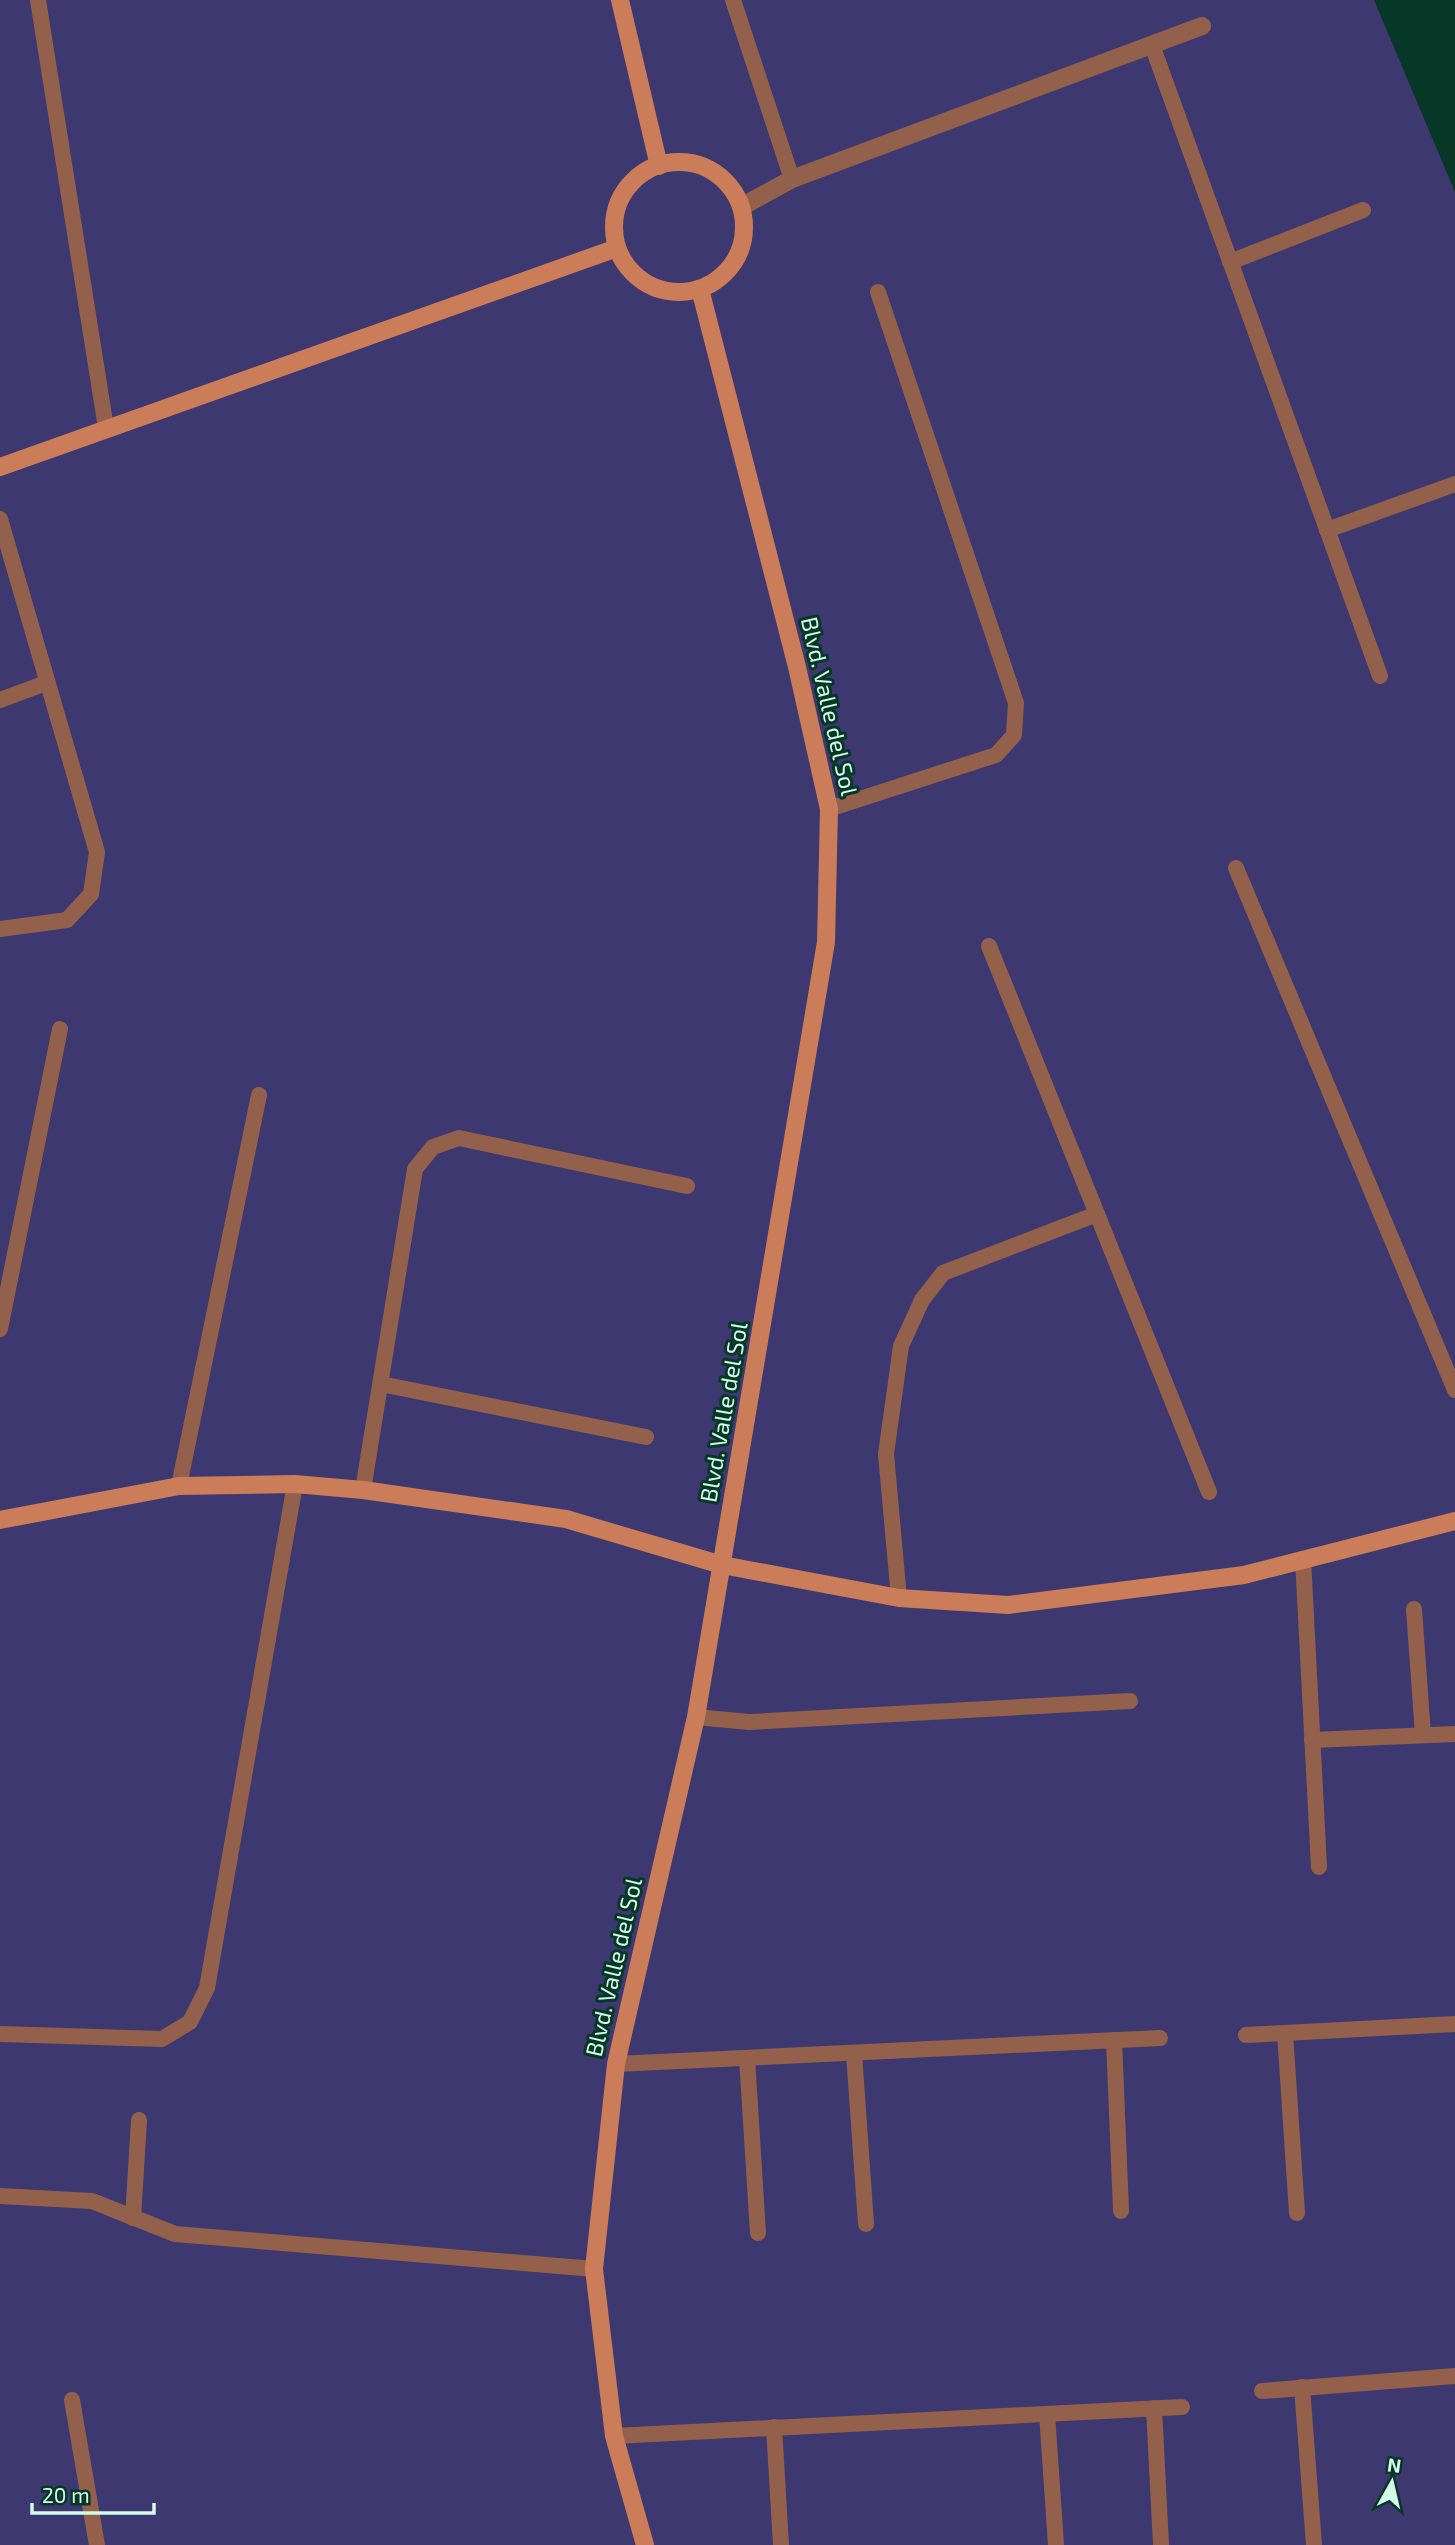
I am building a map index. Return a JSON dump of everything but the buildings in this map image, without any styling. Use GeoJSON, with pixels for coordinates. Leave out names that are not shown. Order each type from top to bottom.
{"type":"FeatureCollection","features":[{"type":"Feature","properties":{"kind":"street"},"geometry":{"type":"LineString","coordinates":[[620,0],[659,166]]}},
{"type":"Feature","properties":{"kind":"street"},"geometry":{"type":"LineString","coordinates":[[741,207],[792,179],[1202,26]]}},
{"type":"Feature","properties":{"kind":"street"},"geometry":{"type":"LineString","coordinates":[[679,162],[699,166],[717,174],[732,189],[741,207],[745,227],[737,256],[718,280],[700,289],[680,292],[660,289],[641,280],[627,266],[617,248],[614,228],[617,208],[626,190],[641,175],[659,166],[679,162]]}},
{"type":"Feature","properties":{"kind":"street"},"geometry":{"type":"LineString","coordinates":[[0,467],[617,248]]}},
{"type":"Feature","properties":{"kind":"street","name":"Blvd. Valle del Sol"},"geometry":{"type":"LineString","coordinates":[[645,2545],[614,2435],[594,2269],[616,2064],[696,1717],[826,942],[829,809],[793,654],[700,289]]}},
{"type":"Feature","properties":{"kind":"street"},"geometry":{"type":"LineString","coordinates":[[0,1520],[179,1486],[295,1484],[363,1490],[566,1520],[722,1565],[900,1598],[1008,1605],[1244,1575],[1455,1521]]}},
{"type":"Feature","properties":{"kind":"lane"},"geometry":{"type":"LineString","coordinates":[[38,0],[106,428]]}},
{"type":"Feature","properties":{"kind":"lane"},"geometry":{"type":"LineString","coordinates":[[733,0],[792,179]]}},
{"type":"Feature","properties":{"kind":"lane"},"geometry":{"type":"LineString","coordinates":[[1152,45],[1380,676]]}},
{"type":"Feature","properties":{"kind":"lane"},"geometry":{"type":"LineString","coordinates":[[1230,262],[1363,210]]}},
{"type":"Feature","properties":{"kind":"lane"},"geometry":{"type":"LineString","coordinates":[[829,809],[996,755],[1014,735],[1016,704],[878,292]]}},
{"type":"Feature","properties":{"kind":"lane"},"geometry":{"type":"LineString","coordinates":[[1327,530],[1455,484]]}},
{"type":"Feature","properties":{"kind":"lane"},"geometry":{"type":"LineString","coordinates":[[0,519],[7,571],[46,682],[97,852],[91,894],[67,920],[0,929]]}},
{"type":"Feature","properties":{"kind":"lane"},"geometry":{"type":"LineString","coordinates":[[0,700],[46,682]]}},
{"type":"Feature","properties":{"kind":"lane"},"geometry":{"type":"LineString","coordinates":[[1236,868],[1455,1390]]}},
{"type":"Feature","properties":{"kind":"lane"},"geometry":{"type":"LineString","coordinates":[[989,946],[1209,1492]]}},
{"type":"Feature","properties":{"kind":"lane"},"geometry":{"type":"LineString","coordinates":[[0,1328],[4,1292],[60,1029]]}},
{"type":"Feature","properties":{"kind":"lane"},"geometry":{"type":"LineString","coordinates":[[179,1486],[259,1095]]}},
{"type":"Feature","properties":{"kind":"lane"},"geometry":{"type":"LineString","coordinates":[[363,1490],[415,1168],[433,1147],[459,1138],[687,1186]]}},
{"type":"Feature","properties":{"kind":"lane"},"geometry":{"type":"LineString","coordinates":[[900,1598],[886,1454],[901,1346],[922,1300],[943,1273],[1097,1214]]}},
{"type":"Feature","properties":{"kind":"lane"},"geometry":{"type":"LineString","coordinates":[[381,1384],[646,1437]]}},
{"type":"Feature","properties":{"kind":"lane"},"geometry":{"type":"LineString","coordinates":[[0,2034],[162,2039],[190,2022],[207,1987],[295,1484]]}},
{"type":"Feature","properties":{"kind":"lane"},"geometry":{"type":"LineString","coordinates":[[1303,1559],[1319,1867]]}},
{"type":"Feature","properties":{"kind":"lane"},"geometry":{"type":"LineString","coordinates":[[1414,1609],[1423,1735]]}},
{"type":"Feature","properties":{"kind":"lane"},"geometry":{"type":"LineString","coordinates":[[696,1717],[749,1722],[1130,1701]]}},
{"type":"Feature","properties":{"kind":"lane"},"geometry":{"type":"LineString","coordinates":[[1312,1740],[1455,1734]]}},
{"type":"Feature","properties":{"kind":"lane"},"geometry":{"type":"LineString","coordinates":[[1245,2035],[1455,2024]]}},
{"type":"Feature","properties":{"kind":"lane"},"geometry":{"type":"LineString","coordinates":[[1285,2033],[1297,2213]]}},
{"type":"Feature","properties":{"kind":"lane"},"geometry":{"type":"LineString","coordinates":[[616,2064],[1160,2038]]}},
{"type":"Feature","properties":{"kind":"lane"},"geometry":{"type":"LineString","coordinates":[[1114,2040],[1121,2211]]}},
{"type":"Feature","properties":{"kind":"lane"},"geometry":{"type":"LineString","coordinates":[[854,2053],[866,2224]]}},
{"type":"Feature","properties":{"kind":"lane"},"geometry":{"type":"LineString","coordinates":[[747,2058],[758,2233]]}},
{"type":"Feature","properties":{"kind":"lane"},"geometry":{"type":"LineString","coordinates":[[133,2217],[139,2120]]}},
{"type":"Feature","properties":{"kind":"lane"},"geometry":{"type":"LineString","coordinates":[[0,2196],[92,2202],[176,2234],[594,2269]]}},
{"type":"Feature","properties":{"kind":"lane"},"geometry":{"type":"LineString","coordinates":[[1262,2391],[1455,2376]]}},
{"type":"Feature","properties":{"kind":"lane"},"geometry":{"type":"LineString","coordinates":[[1302,2387],[1314,2545]]}},
{"type":"Feature","properties":{"kind":"lane"},"geometry":{"type":"LineString","coordinates":[[72,2400],[97,2545]]}},
{"type":"Feature","properties":{"kind":"lane"},"geometry":{"type":"LineString","coordinates":[[614,2435],[1182,2407]]}},
{"type":"Feature","properties":{"kind":"lane"},"geometry":{"type":"LineString","coordinates":[[1154,2408],[1161,2545]]}},
{"type":"Feature","properties":{"kind":"lane"},"geometry":{"type":"LineString","coordinates":[[1047,2414],[1056,2545]]}},
{"type":"Feature","properties":{"kind":"lane"},"geometry":{"type":"LineString","coordinates":[[774,2427],[782,2545]]}},
{"type":"Feature","properties":{"kind":"shaded area"},"geometry":{"type":"Polygon","coordinates":[[[0,0],[1374,0],[1455,192],[1455,2545],[0,2545],[0,0]]]}}]}
